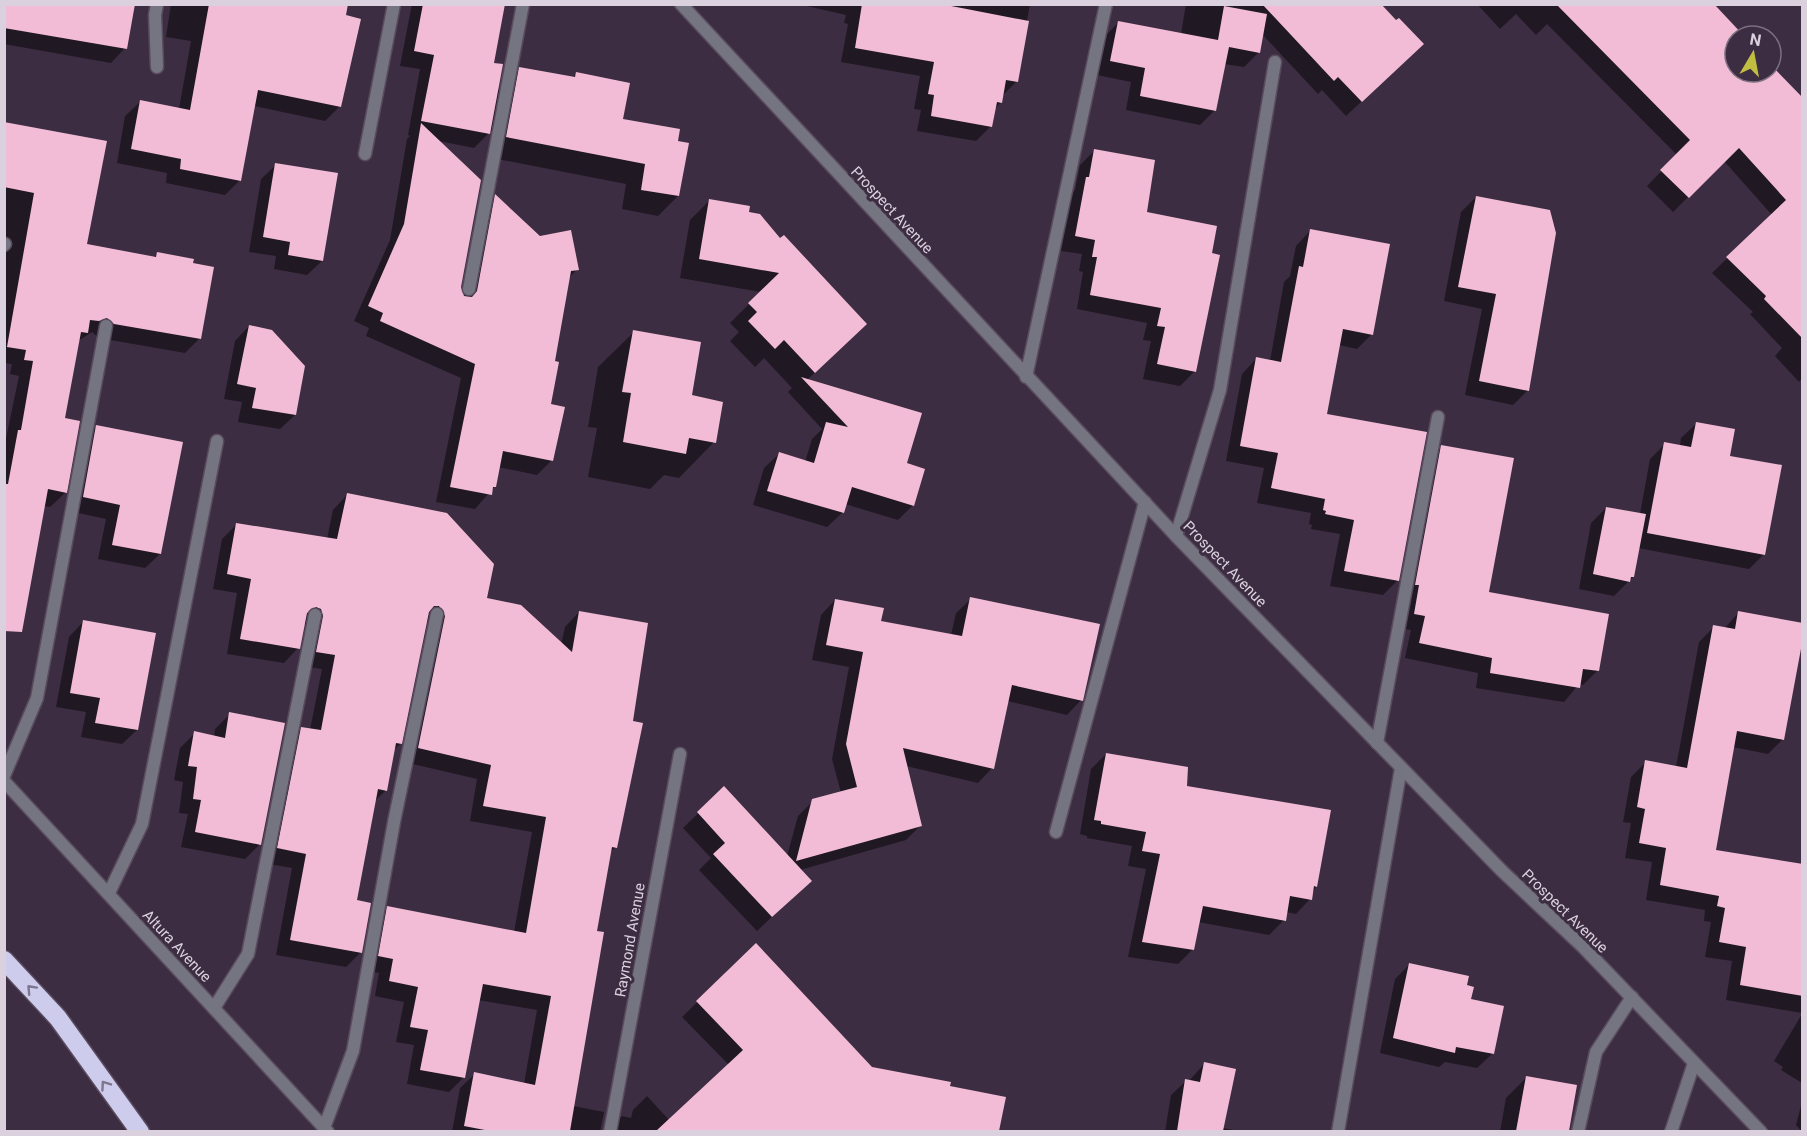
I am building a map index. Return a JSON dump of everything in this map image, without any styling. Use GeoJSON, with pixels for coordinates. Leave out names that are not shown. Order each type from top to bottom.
{"type":"FeatureCollection","features":[{"type":"Feature","properties":{"kind":"highway"},"geometry":{"type":"LineString","coordinates":[[4,960],[58,1018],[140,1131]]}},
{"type":"Feature","properties":{"kind":"street"},"geometry":{"type":"LineString","coordinates":[[157,4],[155,15],[157,67]]}},
{"type":"Feature","properties":{"kind":"street"},"geometry":{"type":"LineString","coordinates":[[364,154],[394,4]]}},
{"type":"Feature","properties":{"kind":"street"},"geometry":{"type":"LineString","coordinates":[[469,289],[523,4]]}},
{"type":"Feature","properties":{"kind":"street","name":"Prospect Avenue"},"geometry":{"type":"LineString","coordinates":[[681,4],[1176,537],[1502,871],[1632,998],[1761,1131]]}},
{"type":"Feature","properties":{"kind":"street"},"geometry":{"type":"LineString","coordinates":[[1026,377],[1106,4]]}},
{"type":"Feature","properties":{"kind":"street"},"geometry":{"type":"LineString","coordinates":[[1176,537],[1220,390],[1275,62]]}},
{"type":"Feature","properties":{"kind":"street"},"geometry":{"type":"LineString","coordinates":[[4,778],[37,698],[106,326]]}},
{"type":"Feature","properties":{"kind":"street"},"geometry":{"type":"LineString","coordinates":[[1377,743],[1438,417]]}},
{"type":"Feature","properties":{"kind":"street"},"geometry":{"type":"LineString","coordinates":[[109,893],[142,824],[218,441]]}},
{"type":"Feature","properties":{"kind":"street"},"geometry":{"type":"LineString","coordinates":[[1056,832],[1145,502]]}},
{"type":"Feature","properties":{"kind":"street"},"geometry":{"type":"LineString","coordinates":[[326,1130],[353,1051],[394,822],[437,614]]}},
{"type":"Feature","properties":{"kind":"street"},"geometry":{"type":"LineString","coordinates":[[214,1008],[248,954],[315,615]]}},
{"type":"Feature","properties":{"kind":"street","name":"Raymond Avenue"},"geometry":{"type":"LineString","coordinates":[[610,1131],[680,754]]}},
{"type":"Feature","properties":{"kind":"street"},"geometry":{"type":"LineString","coordinates":[[1338,1131],[1401,768]]}},
{"type":"Feature","properties":{"kind":"street","name":"Altura Avenue"},"geometry":{"type":"LineString","coordinates":[[4,778],[326,1130]]}},
{"type":"Feature","properties":{"kind":"street"},"geometry":{"type":"LineString","coordinates":[[1578,1131],[1596,1052],[1632,998]]}},
{"type":"Feature","properties":{"kind":"street"},"geometry":{"type":"LineString","coordinates":[[1671,1131],[1694,1063]]}},
{"type":"Feature","properties":{"kind":"building"},"geometry":{"type":"Polygon","coordinates":[[[4,4],[135,4],[127,49],[4,28],[4,4]]]}},
{"type":"Feature","properties":{"kind":"building"},"geometry":{"type":"Polygon","coordinates":[[[209,4],[348,4],[346,15],[361,19],[341,107],[258,90],[241,181],[180,169],[181,159],[131,149],[140,100],[190,110],[209,4]]]}},
{"type":"Feature","properties":{"kind":"building"},"geometry":{"type":"Polygon","coordinates":[[[423,4],[505,4],[494,63],[503,64],[490,134],[421,121],[434,55],[414,51],[423,4]]]}},
{"type":"Feature","properties":{"kind":"building"},"geometry":{"type":"Polygon","coordinates":[[[862,4],[941,4],[1029,21],[1018,82],[1006,80],[1002,103],[997,102],[992,127],[931,116],[934,95],[928,94],[934,62],[855,48],[862,4]]]}},
{"type":"Feature","properties":{"kind":"building"},"geometry":{"type":"Polygon","coordinates":[[[1262,4],[1381,4],[1396,20],[1399,18],[1424,44],[1362,102],[1338,77],[1334,81],[1262,4]]]}},
{"type":"Feature","properties":{"kind":"building"},"geometry":{"type":"Polygon","coordinates":[[[1556,4],[1714,4],[1733,24],[1723,24],[1723,84],[1783,84],[1783,77],[1803,98],[1803,339],[1764,299],[1766,296],[1726,257],[1786,200],[1739,148],[1689,198],[1660,170],[1690,140],[1556,4]]]}},
{"type":"Feature","properties":{"kind":"building"},"geometry":{"type":"Polygon","coordinates":[[[1224,6],[1267,14],[1260,53],[1229,47],[1216,111],[1140,96],[1145,68],[1110,61],[1118,21],[1218,40],[1224,6]]]}},
{"type":"Feature","properties":{"kind":"building"},"geometry":{"type":"Polygon","coordinates":[[[519,67],[575,77],[576,72],[630,83],[623,119],[680,129],[678,141],[689,143],[679,196],[641,190],[645,164],[506,137],[519,67]]]}},
{"type":"Feature","properties":{"kind":"building"},"geometry":{"type":"Polygon","coordinates":[[[4,122],[107,141],[87,244],[156,257],[157,252],[194,259],[193,263],[214,267],[201,339],[114,324],[107,318],[99,321],[90,320],[88,333],[81,332],[65,418],[80,421],[67,493],[48,489],[22,632],[4,631],[4,484],[8,484],[18,430],[21,430],[33,361],[24,360],[26,350],[7,347],[34,193],[4,187],[4,122]]]}},
{"type":"Feature","properties":{"kind":"building"},"geometry":{"type":"Polygon","coordinates":[[[421,123],[481,180],[461,287],[464,296],[472,297],[477,291],[495,194],[540,236],[571,230],[579,270],[571,271],[555,361],[559,362],[551,404],[565,407],[553,461],[503,451],[496,487],[493,487],[492,495],[450,487],[475,364],[380,321],[383,313],[368,306],[404,224],[421,123]]]}},
{"type":"Feature","properties":{"kind":"building"},"geometry":{"type":"Polygon","coordinates":[[[1094,149],[1155,160],[1147,212],[1217,226],[1212,253],[1220,255],[1196,372],[1157,364],[1165,327],[1157,326],[1161,308],[1090,295],[1097,257],[1092,257],[1095,240],[1075,236],[1086,177],[1089,177],[1094,149]]]}},
{"type":"Feature","properties":{"kind":"building"},"geometry":{"type":"Polygon","coordinates":[[[275,163],[338,173],[323,261],[288,255],[290,242],[263,237],[275,163]]]}},
{"type":"Feature","properties":{"kind":"building"},"geometry":{"type":"Polygon","coordinates":[[[1476,196],[1550,210],[1556,233],[1529,391],[1479,381],[1496,294],[1458,287],[1476,196]]]}},
{"type":"Feature","properties":{"kind":"building"},"geometry":{"type":"Polygon","coordinates":[[[709,199],[750,206],[749,212],[760,214],[780,238],[784,235],[867,324],[815,373],[784,340],[775,349],[748,321],[757,312],[748,303],[779,273],[699,259],[709,199]]]}},
{"type":"Feature","properties":{"kind":"building"},"geometry":{"type":"Polygon","coordinates":[[[1310,229],[1390,244],[1373,335],[1343,329],[1327,414],[1427,432],[1399,581],[1344,571],[1354,520],[1325,514],[1326,511],[1323,510],[1325,499],[1271,488],[1278,453],[1240,446],[1256,357],[1281,362],[1299,266],[1303,267],[1310,229]]]}},
{"type":"Feature","properties":{"kind":"building"},"geometry":{"type":"Polygon","coordinates":[[[249,325],[272,330],[305,366],[296,415],[252,408],[256,388],[237,384],[249,325]]]}},
{"type":"Feature","properties":{"kind":"building"},"geometry":{"type":"Polygon","coordinates":[[[633,330],[701,342],[692,395],[723,402],[716,443],[689,438],[686,454],[623,442],[631,393],[622,392],[633,330]]]}},
{"type":"Feature","properties":{"kind":"building"},"geometry":{"type":"Polygon","coordinates":[[[801,377],[922,413],[907,463],[925,469],[914,506],[852,487],[844,513],[767,491],[779,452],[814,463],[826,422],[848,427],[801,377]]]}},
{"type":"Feature","properties":{"kind":"building"},"geometry":{"type":"Polygon","coordinates":[[[1696,422],[1735,429],[1730,456],[1782,465],[1765,555],[1647,533],[1664,442],[1691,447],[1696,422]]]}},
{"type":"Feature","properties":{"kind":"building"},"geometry":{"type":"Polygon","coordinates":[[[96,425],[183,442],[161,554],[112,545],[120,505],[83,497],[96,425]]]}},
{"type":"Feature","properties":{"kind":"building"},"geometry":{"type":"Polygon","coordinates":[[[1441,445],[1514,458],[1489,592],[1609,614],[1599,671],[1583,669],[1580,688],[1490,673],[1492,658],[1419,643],[1425,616],[1414,614],[1419,585],[1415,585],[1441,445]]]}},
{"type":"Feature","properties":{"kind":"building"},"geometry":{"type":"Polygon","coordinates":[[[347,493],[447,513],[494,564],[487,598],[521,605],[572,652],[579,611],[648,623],[633,721],[643,723],[617,848],[612,847],[597,931],[604,932],[570,1131],[490,1131],[464,1126],[474,1072],[535,1085],[551,996],[483,984],[465,1078],[420,1070],[428,1030],[410,1027],[418,987],[389,981],[393,959],[378,956],[387,906],[526,933],[546,817],[483,806],[491,765],[418,748],[445,616],[439,606],[434,606],[429,612],[402,744],[396,743],[387,791],[378,789],[357,900],[371,903],[362,953],[290,940],[306,854],[277,848],[301,727],[321,730],[335,655],[316,652],[323,616],[321,609],[316,607],[307,613],[300,649],[240,639],[251,579],[227,574],[236,523],[337,539],[347,493]]]}},
{"type":"Feature","properties":{"kind":"building"},"geometry":{"type":"Polygon","coordinates":[[[1606,507],[1646,514],[1634,577],[1631,577],[1630,582],[1593,574],[1606,507]]]}},
{"type":"Feature","properties":{"kind":"building"},"geometry":{"type":"Polygon","coordinates":[[[970,597],[1100,624],[1083,701],[1012,685],[994,769],[903,748],[922,826],[796,861],[812,799],[857,787],[846,744],[863,652],[826,645],[835,599],[884,608],[881,621],[962,636],[970,597]]]}},
{"type":"Feature","properties":{"kind":"building"},"geometry":{"type":"Polygon","coordinates":[[[1738,611],[1803,623],[1803,638],[1784,740],[1737,731],[1716,850],[1803,864],[1803,996],[1740,985],[1746,947],[1719,942],[1725,908],[1717,906],[1719,896],[1660,885],[1666,848],[1639,843],[1645,809],[1637,807],[1645,760],[1687,768],[1713,625],[1735,629],[1738,611]]]}},
{"type":"Feature","properties":{"kind":"building"},"geometry":{"type":"Polygon","coordinates":[[[83,620],[156,633],[138,730],[95,723],[100,698],[70,693],[83,620]]]}},
{"type":"Feature","properties":{"kind":"building"},"geometry":{"type":"Polygon","coordinates":[[[229,712],[285,723],[261,845],[195,832],[201,800],[193,799],[197,767],[188,766],[194,731],[225,738],[229,712]]]}},
{"type":"Feature","properties":{"kind":"building"},"geometry":{"type":"Polygon","coordinates":[[[1106,753],[1188,767],[1187,786],[1331,810],[1317,887],[1314,886],[1312,900],[1290,896],[1286,921],[1203,906],[1194,950],[1142,942],[1160,854],[1142,851],[1146,832],[1101,824],[1101,821],[1094,820],[1106,753]]]}},
{"type":"Feature","properties":{"kind":"building"},"geometry":{"type":"Polygon","coordinates":[[[724,786],[812,881],[772,917],[713,854],[725,843],[697,812],[724,786]]]}},
{"type":"Feature","properties":{"kind":"building"},"geometry":{"type":"Polygon","coordinates":[[[756,943],[872,1067],[951,1082],[950,1086],[1006,1097],[999,1131],[656,1131],[743,1050],[696,1001],[756,943]]]}},
{"type":"Feature","properties":{"kind":"building"},"geometry":{"type":"Polygon","coordinates":[[[1409,963],[1469,976],[1467,985],[1474,987],[1471,999],[1504,1006],[1494,1054],[1456,1047],[1455,1053],[1393,1038],[1409,963]]]}},
{"type":"Feature","properties":{"kind":"building"},"geometry":{"type":"Polygon","coordinates":[[[1204,1062],[1236,1069],[1223,1131],[1177,1131],[1185,1079],[1200,1082],[1204,1062]]]}},
{"type":"Feature","properties":{"kind":"building"},"geometry":{"type":"Polygon","coordinates":[[[1526,1076],[1577,1085],[1569,1131],[1516,1131],[1526,1076]]]}}]}
